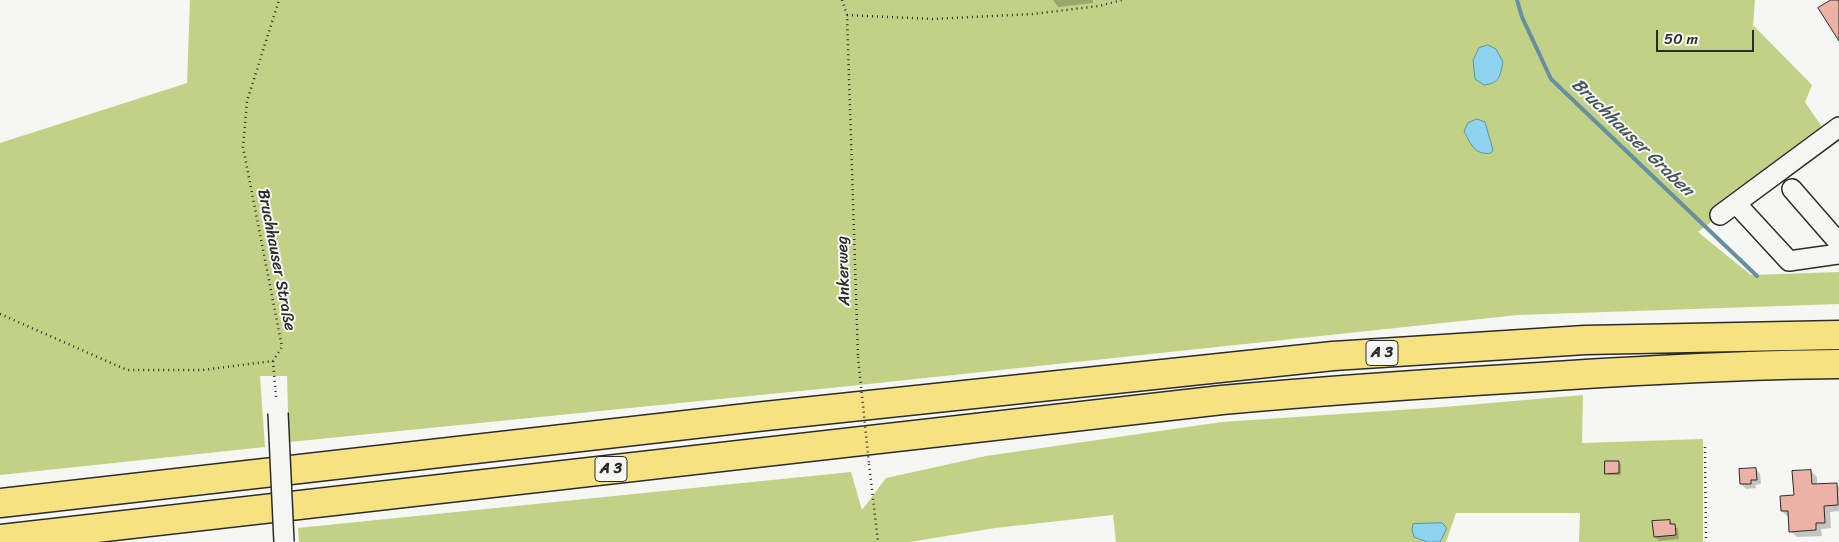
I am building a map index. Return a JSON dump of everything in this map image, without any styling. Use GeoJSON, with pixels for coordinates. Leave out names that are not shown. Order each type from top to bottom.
{"type":"FeatureCollection","features":[{"type":"Feature","properties":{"kind":"highway","name":"A 3"},"geometry":{"type":"LineString","coordinates":[[0,502],[756,417],[1324,357],[1585,340],[1839,335]]}},
{"type":"Feature","properties":{"kind":"highway","name":"A 3"},"geometry":{"type":"LineString","coordinates":[[0,538],[1222,400],[1335,390],[1585,374],[1761,365],[1839,364]]}},
{"type":"Feature","properties":{"kind":"lane"},"geometry":{"type":"LineString","coordinates":[[1720,215],[1839,127]]}},
{"type":"Feature","properties":{"kind":"lane"},"geometry":{"type":"LineString","coordinates":[[1792,189],[1839,243]]}},
{"type":"Feature","properties":{"kind":"lane"},"geometry":{"type":"LineString","coordinates":[[1742,210],[1790,261],[1839,254]]}},
{"type":"Feature","properties":{"kind":"lane"},"geometry":{"type":"LineString","coordinates":[[278,412],[284,542]]}},
{"type":"Feature","properties":{"kind":"path","name":"Bruchhauser Straße"},"geometry":{"type":"LineString","coordinates":[[273,361],[282,347],[242,147],[247,101],[279,0]]}},
{"type":"Feature","properties":{"kind":"path","name":"Ankerweg"},"geometry":{"type":"LineString","coordinates":[[842,0],[847,15],[858,357],[878,542]]}},
{"type":"Feature","properties":{"kind":"path"},"geometry":{"type":"LineString","coordinates":[[847,15],[932,19],[1033,14],[1099,6],[1122,0]]}},
{"type":"Feature","properties":{"kind":"path"},"geometry":{"type":"LineString","coordinates":[[0,314],[127,370],[203,370],[273,361],[278,412]]}},
{"type":"Feature","properties":{"kind":"path"},"geometry":{"type":"LineString","coordinates":[[1705,447],[1706,542]]}},
{"type":"Feature","properties":{"kind":"green space"},"geometry":{"type":"Polygon","coordinates":[[[190,0],[1755,0],[1753,25],[1812,85],[1805,102],[1826,135],[1698,232],[1751,275],[1839,272],[1839,304],[1518,315],[850,386],[289,442],[287,376],[260,376],[265,447],[0,475],[0,143],[187,83],[190,0]]]}},
{"type":"Feature","properties":{"kind":"green space"},"geometry":{"type":"Polygon","coordinates":[[[1583,395],[1582,443],[1703,439],[1703,542],[1579,542],[1580,513],[1456,513],[1446,542],[1116,542],[1113,515],[995,528],[910,542],[299,542],[298,528],[851,472],[862,510],[886,478],[986,456],[1222,422],[1444,407],[1583,395]]]}},
{"type":"Feature","properties":{"kind":"water"},"geometry":{"type":"Polygon","coordinates":[[[1488,45],[1496,49],[1503,62],[1496,81],[1484,85],[1475,79],[1473,60],[1479,48],[1488,45]]]}},
{"type":"Feature","properties":{"kind":"water"},"geometry":{"type":"Polygon","coordinates":[[[1477,119],[1485,122],[1493,150],[1491,153],[1477,151],[1464,131],[1468,123],[1477,119]]]}},
{"type":"Feature","properties":{"kind":"water"},"geometry":{"type":"Polygon","coordinates":[[[1442,523],[1447,528],[1440,542],[1427,542],[1414,537],[1413,524],[1442,523]]]}},
{"type":"Feature","properties":{"kind":"building"},"geometry":{"type":"Polygon","coordinates":[[[1831,0],[1839,0],[1839,41],[1818,8],[1831,0]]]}},
{"type":"Feature","properties":{"kind":"building"},"geometry":{"type":"Polygon","coordinates":[[[1605,461],[1619,461],[1619,473],[1605,474],[1605,461]]]}},
{"type":"Feature","properties":{"kind":"building"},"geometry":{"type":"Polygon","coordinates":[[[1756,468],[1757,480],[1751,480],[1751,484],[1740,484],[1739,469],[1756,468]]]}},
{"type":"Feature","properties":{"kind":"building"},"geometry":{"type":"Polygon","coordinates":[[[1811,470],[1812,484],[1837,483],[1838,505],[1824,506],[1825,523],[1816,523],[1816,530],[1789,532],[1788,511],[1781,511],[1780,496],[1794,495],[1792,471],[1811,470]]]}},
{"type":"Feature","properties":{"kind":"building"},"geometry":{"type":"Polygon","coordinates":[[[1670,520],[1670,524],[1675,524],[1676,535],[1654,537],[1652,521],[1670,520]]]}},
{"type":"Feature","properties":{"kind":"waterway","name":"Bruchhauser Graben"},"geometry":{"type":"LineString","coordinates":[[1517,0],[1522,17],[1551,79],[1757,276]]}}]}
